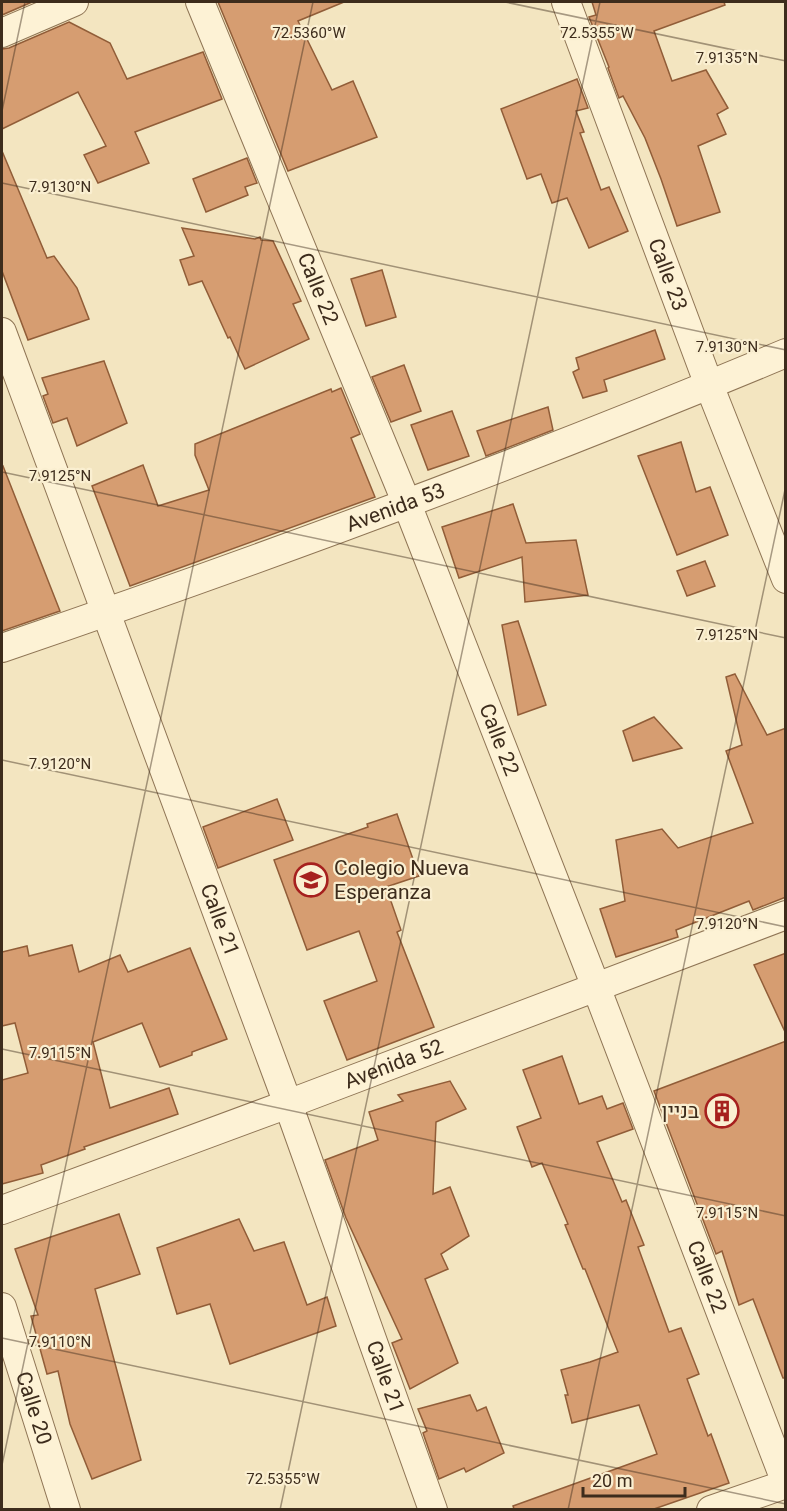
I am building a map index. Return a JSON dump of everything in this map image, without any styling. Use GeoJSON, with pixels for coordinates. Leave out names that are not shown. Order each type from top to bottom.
{"type":"FeatureCollection","features":[{"type":"Feature","properties":{"kind":"street"},"geometry":{"type":"LineString","coordinates":[[2,33],[74,2]]}},
{"type":"Feature","properties":{"kind":"street","name":"Calle 22"},"geometry":{"type":"LineString","coordinates":[[200,2],[407,504],[596,987],[786,1484]]}},
{"type":"Feature","properties":{"kind":"street","name":"Calle 23"},"geometry":{"type":"LineString","coordinates":[[566,2],[709,385],[786,579]]}},
{"type":"Feature","properties":{"kind":"street","name":"Calle 21"},"geometry":{"type":"LineString","coordinates":[[2,332],[288,1104],[433,1509]]}},
{"type":"Feature","properties":{"kind":"street","name":"Avenida 53"},"geometry":{"type":"LineString","coordinates":[[2,648],[407,504],[786,353]]}},
{"type":"Feature","properties":{"kind":"street","name":"Avenida 52"},"geometry":{"type":"LineString","coordinates":[[2,1210],[786,915]]}},
{"type":"Feature","properties":{"kind":"street","name":"Calle 20"},"geometry":{"type":"LineString","coordinates":[[2,1307],[66,1509]]}},
{"type":"Feature","properties":{"kind":"street"},"geometry":{"type":"LineString","coordinates":[[711,1509],[786,1484]]}},
{"type":"Feature","properties":{"kind":"building"},"geometry":{"type":"Polygon","coordinates":[[[2,2],[32,2],[2,15],[2,2]]]}},
{"type":"Feature","properties":{"kind":"building"},"geometry":{"type":"Polygon","coordinates":[[[218,2],[344,2],[298,21],[332,90],[353,81],[377,137],[288,171],[218,2]]]}},
{"type":"Feature","properties":{"kind":"building"},"geometry":{"type":"Polygon","coordinates":[[[592,2],[724,2],[725,5],[654,31],[672,81],[706,70],[728,108],[717,114],[726,134],[698,146],[720,212],[677,226],[645,138],[623,96],[619,98],[589,17],[596,15],[592,2]]]}},
{"type":"Feature","properties":{"kind":"building"},"geometry":{"type":"Polygon","coordinates":[[[69,22],[110,43],[127,79],[203,52],[222,99],[135,132],[149,163],[98,183],[84,155],[106,146],[78,92],[2,129],[2,49],[69,22]]]}},
{"type":"Feature","properties":{"kind":"building"},"geometry":{"type":"Polygon","coordinates":[[[577,79],[588,108],[576,111],[584,132],[580,133],[601,190],[609,187],[628,231],[589,248],[567,198],[552,203],[541,174],[527,179],[501,109],[577,79]]]}},
{"type":"Feature","properties":{"kind":"building"},"geometry":{"type":"Polygon","coordinates":[[[2,151],[47,258],[54,256],[77,288],[89,319],[28,340],[2,271],[2,151]]]}},
{"type":"Feature","properties":{"kind":"building"},"geometry":{"type":"Polygon","coordinates":[[[247,158],[257,183],[245,187],[248,195],[206,212],[193,179],[247,158]]]}},
{"type":"Feature","properties":{"kind":"building"},"geometry":{"type":"Polygon","coordinates":[[[182,228],[255,239],[260,237],[261,240],[273,241],[301,301],[293,304],[309,339],[245,369],[202,281],[189,285],[180,260],[194,256],[182,228]]]}},
{"type":"Feature","properties":{"kind":"building"},"geometry":{"type":"Polygon","coordinates":[[[382,270],[396,317],[366,326],[351,279],[382,270]]]}},
{"type":"Feature","properties":{"kind":"building"},"geometry":{"type":"Polygon","coordinates":[[[655,330],[665,359],[604,380],[607,391],[583,398],[573,372],[579,369],[576,358],[655,330]]]}},
{"type":"Feature","properties":{"kind":"building"},"geometry":{"type":"Polygon","coordinates":[[[104,361],[127,423],[77,446],[67,418],[53,423],[43,396],[48,394],[42,378],[104,361]]]}},
{"type":"Feature","properties":{"kind":"building"},"geometry":{"type":"Polygon","coordinates":[[[404,365],[421,411],[391,422],[372,377],[404,365]]]}},
{"type":"Feature","properties":{"kind":"building"},"geometry":{"type":"Polygon","coordinates":[[[341,388],[360,434],[351,438],[375,497],[130,586],[92,486],[143,465],[158,506],[209,490],[195,455],[195,444],[331,389],[332,392],[341,388]]]}},
{"type":"Feature","properties":{"kind":"building"},"geometry":{"type":"Polygon","coordinates":[[[548,407],[553,430],[486,456],[477,431],[548,407]]]}},
{"type":"Feature","properties":{"kind":"building"},"geometry":{"type":"Polygon","coordinates":[[[452,411],[469,456],[428,470],[411,425],[452,411]]]}},
{"type":"Feature","properties":{"kind":"building"},"geometry":{"type":"Polygon","coordinates":[[[681,442],[696,492],[710,487],[728,535],[677,555],[638,456],[681,442]]]}},
{"type":"Feature","properties":{"kind":"building"},"geometry":{"type":"Polygon","coordinates":[[[2,467],[60,611],[2,631],[2,467]]]}},
{"type":"Feature","properties":{"kind":"building"},"geometry":{"type":"Polygon","coordinates":[[[513,504],[526,543],[576,540],[588,595],[525,602],[522,557],[459,578],[442,527],[513,504]]]}},
{"type":"Feature","properties":{"kind":"building"},"geometry":{"type":"Polygon","coordinates":[[[705,561],[715,586],[687,596],[677,571],[705,561]]]}},
{"type":"Feature","properties":{"kind":"building"},"geometry":{"type":"Polygon","coordinates":[[[518,621],[546,705],[518,715],[502,625],[518,621]]]}},
{"type":"Feature","properties":{"kind":"building"},"geometry":{"type":"Polygon","coordinates":[[[735,674],[767,735],[786,728],[786,897],[753,910],[749,901],[676,930],[678,937],[616,957],[600,909],[625,901],[616,840],[662,829],[678,848],[753,823],[726,751],[742,745],[726,677],[735,674]]]}},
{"type":"Feature","properties":{"kind":"building"},"geometry":{"type":"Polygon","coordinates":[[[654,717],[682,748],[633,761],[623,731],[654,717]]]}},
{"type":"Feature","properties":{"kind":"building"},"geometry":{"type":"Polygon","coordinates":[[[277,799],[293,840],[218,868],[203,827],[277,799]]]}},
{"type":"Feature","properties":{"kind":"building"},"geometry":{"type":"Polygon","coordinates":[[[397,814],[419,876],[386,887],[401,930],[397,932],[434,1027],[347,1060],[324,1001],[377,981],[359,931],[307,950],[274,860],[368,827],[367,824],[397,814]]]}},
{"type":"Feature","properties":{"kind":"building"},"geometry":{"type":"Polygon","coordinates":[[[72,945],[79,972],[120,955],[128,972],[190,948],[227,1039],[160,1067],[142,1023],[93,1042],[110,1108],[169,1088],[178,1114],[84,1147],[85,1149],[41,1165],[43,1173],[2,1184],[2,1080],[28,1073],[15,1023],[2,1026],[2,952],[27,946],[29,956],[72,945]]]}},
{"type":"Feature","properties":{"kind":"building"},"geometry":{"type":"Polygon","coordinates":[[[786,953],[786,1034],[754,965],[786,953]]]}},
{"type":"Feature","properties":{"kind":"building"},"geometry":{"type":"Polygon","coordinates":[[[786,1041],[786,1378],[783,1378],[753,1299],[739,1305],[722,1251],[716,1254],[654,1091],[786,1041]]]}},
{"type":"Feature","properties":{"kind":"building"},"geometry":{"type":"Polygon","coordinates":[[[562,1056],[579,1104],[602,1096],[607,1109],[623,1103],[633,1129],[597,1142],[622,1202],[626,1200],[644,1245],[638,1247],[669,1332],[681,1328],[699,1374],[687,1379],[708,1436],[711,1434],[729,1483],[654,1509],[514,1509],[513,1506],[657,1454],[639,1405],[572,1423],[565,1395],[568,1395],[561,1370],[618,1352],[542,1163],[532,1167],[517,1127],[541,1118],[523,1070],[562,1056]]]}},
{"type":"Feature","properties":{"kind":"building"},"geometry":{"type":"Polygon","coordinates":[[[450,1081],[466,1109],[436,1122],[433,1194],[450,1187],[469,1236],[441,1254],[448,1269],[425,1279],[458,1363],[410,1389],[392,1343],[402,1339],[346,1218],[325,1160],[378,1140],[369,1112],[403,1101],[398,1095],[450,1081]]]}},
{"type":"Feature","properties":{"kind":"building"},"geometry":{"type":"Polygon","coordinates":[[[119,1214],[140,1274],[95,1289],[141,1460],[92,1479],[70,1424],[58,1371],[47,1374],[31,1316],[38,1315],[15,1249],[119,1214]]]}},
{"type":"Feature","properties":{"kind":"building"},"geometry":{"type":"Polygon","coordinates":[[[239,1219],[254,1251],[284,1242],[307,1305],[327,1297],[336,1326],[230,1364],[210,1304],[177,1314],[157,1248],[239,1219]]]}},
{"type":"Feature","properties":{"kind":"building"},"geometry":{"type":"Polygon","coordinates":[[[470,1395],[477,1411],[486,1407],[504,1453],[466,1472],[464,1468],[439,1479],[423,1433],[427,1431],[418,1409],[470,1395]]]}},
{"type":"Feature","properties":{"kind":"place","name":"Colegio Nueva Esperanza"},"geometry":{"type":"Point","coordinates":[311,880]}},
{"type":"Feature","properties":{"kind":"place","name":"בניין"},"geometry":{"type":"Point","coordinates":[722,1111]}}]}
